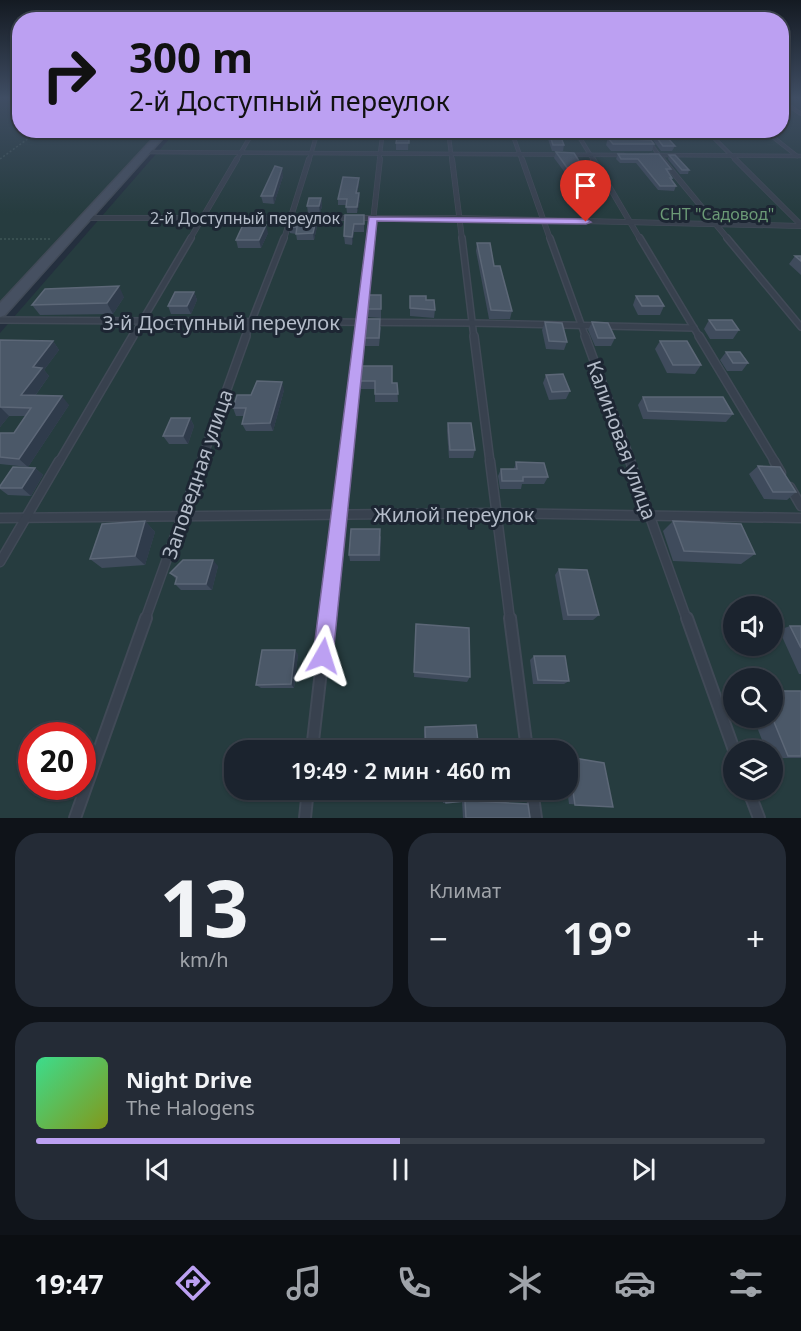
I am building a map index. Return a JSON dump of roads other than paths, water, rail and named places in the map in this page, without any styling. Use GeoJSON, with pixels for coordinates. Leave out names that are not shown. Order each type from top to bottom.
{"type":"FeatureCollection","features":[{"type":"Feature","properties":{"kind":"street"},"geometry":{"type":"LineString","coordinates":[[0,312],[159,138]]}},
{"type":"Feature","properties":{"kind":"lane"},"geometry":{"type":"LineString","coordinates":[[0,562],[250,138]]}},
{"type":"Feature","properties":{"kind":"lane","name":"Заповедная улица"},"geometry":{"type":"LineString","coordinates":[[75,818],[251,322],[292,218],[315,138]]}},
{"type":"Feature","properties":{"kind":"lane"},"geometry":{"type":"LineString","coordinates":[[313,740],[382,138]]}},
{"type":"Feature","properties":{"kind":"lane"},"geometry":{"type":"LineString","coordinates":[[449,138],[526,740]]}},
{"type":"Feature","properties":{"kind":"lane","name":"Калиновая улица"},"geometry":{"type":"LineString","coordinates":[[515,138],[730,740]]}},
{"type":"Feature","properties":{"kind":"lane"},"geometry":{"type":"LineString","coordinates":[[580,138],[628,222],[801,506]]}},
{"type":"Feature","properties":{"kind":"lane"},"geometry":{"type":"LineString","coordinates":[[646,138],[658,155],[801,327]]}},
{"type":"Feature","properties":{"kind":"lane"},"geometry":{"type":"LineString","coordinates":[[714,138],[801,225]]}},
{"type":"Feature","properties":{"kind":"lane"},"geometry":{"type":"LineString","coordinates":[[774,138],[800,158]]}},
{"type":"Feature","properties":{"kind":"lane"},"geometry":{"type":"LineString","coordinates":[[146,152],[635,155]]}},
{"type":"Feature","properties":{"kind":"lane"},"geometry":{"type":"LineString","coordinates":[[646,155],[800,158]]}},
{"type":"Feature","properties":{"kind":"lane","name":"2-й Доступный переулок"},"geometry":{"type":"LineString","coordinates":[[86,218],[459,218],[801,225]]}},
{"type":"Feature","properties":{"kind":"lane","name":"3-й Доступный переулок"},"geometry":{"type":"LineString","coordinates":[[0,320],[472,323],[694,328]]}},
{"type":"Feature","properties":{"kind":"lane","name":"Жилой переулок"},"geometry":{"type":"LineString","coordinates":[[0,518],[497,513],[801,518]]}},
{"type":"Feature","properties":{"kind":"lane"},"geometry":{"type":"LineString","coordinates":[[304,818],[306,800]]}},
{"type":"Feature","properties":{"kind":"lane"},"geometry":{"type":"LineString","coordinates":[[534,800],[536,818]]}},
{"type":"Feature","properties":{"kind":"lane"},"geometry":{"type":"LineString","coordinates":[[752,800],[759,818]]}},
{"type":"Feature","properties":{"kind":"park label","name":"СНТ \"Садовод\""},"geometry":{"type":"Point","coordinates":[717,214]}}]}
